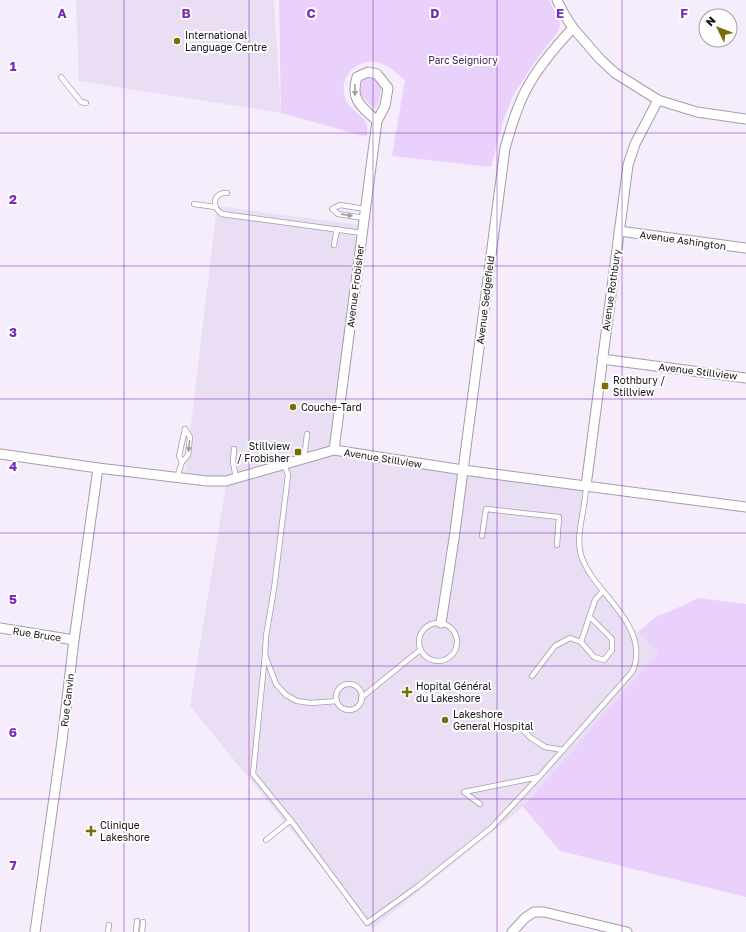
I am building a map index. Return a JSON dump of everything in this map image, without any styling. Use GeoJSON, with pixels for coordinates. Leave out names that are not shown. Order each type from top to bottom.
{"type":"FeatureCollection","features":[{"type":"Feature","properties":{"kind":"street"},"geometry":{"type":"LineString","coordinates":[[557,0],[573,28],[600,59],[615,73],[658,100],[697,112],[746,118]]}},
{"type":"Feature","properties":{"kind":"street","name":"Avenue Sedgefield"},"geometry":{"type":"LineString","coordinates":[[441,623],[463,470],[505,148],[513,119],[526,90],[545,59],[573,28]]}},
{"type":"Feature","properties":{"kind":"street","name":"Avenue Frobisher"},"geometry":{"type":"LineString","coordinates":[[334,450],[377,121],[385,106],[388,88],[377,74],[368,72],[357,77],[354,87],[354,95],[359,104],[377,121]]}},
{"type":"Feature","properties":{"kind":"street","name":"Avenue Rothbury"},"geometry":{"type":"LineString","coordinates":[[586,486],[628,165],[635,144],[658,100]]}},
{"type":"Feature","properties":{"kind":"street","name":"Avenue Ashington"},"geometry":{"type":"LineString","coordinates":[[619,231],[746,248]]}},
{"type":"Feature","properties":{"kind":"street","name":"Avenue Stillview"},"geometry":{"type":"LineString","coordinates":[[602,359],[746,378]]}},
{"type":"Feature","properties":{"kind":"street","name":"Avenue Stillview"},"geometry":{"type":"LineString","coordinates":[[0,454],[177,478],[226,481],[334,450],[463,470],[746,507]]}},
{"type":"Feature","properties":{"kind":"street","name":"Rue Canvin"},"geometry":{"type":"LineString","coordinates":[[34,932],[62,741],[74,640],[98,468]]}},
{"type":"Feature","properties":{"kind":"street","name":"Rue Bruce"},"geometry":{"type":"LineString","coordinates":[[0,628],[74,640]]}},
{"type":"Feature","properties":{"kind":"street"},"geometry":{"type":"LineString","coordinates":[[512,932],[525,918],[534,912],[544,912],[627,932]]}},
{"type":"Feature","properties":{"kind":"lane"},"geometry":{"type":"LineString","coordinates":[[61,77],[80,102],[86,103]]}},
{"type":"Feature","properties":{"kind":"lane"},"geometry":{"type":"LineString","coordinates":[[227,193],[222,193],[215,201],[215,207],[218,212],[222,214],[362,232]]}},
{"type":"Feature","properties":{"kind":"lane"},"geometry":{"type":"LineString","coordinates":[[194,204],[215,207]]}},
{"type":"Feature","properties":{"kind":"lane"},"geometry":{"type":"LineString","coordinates":[[340,206],[365,213],[338,214],[332,209],[340,206]]}},
{"type":"Feature","properties":{"kind":"lane"},"geometry":{"type":"LineString","coordinates":[[334,245],[337,229]]}},
{"type":"Feature","properties":{"kind":"lane"},"geometry":{"type":"LineString","coordinates":[[177,478],[182,462],[188,455],[190,437],[185,429],[179,456],[182,462]]}},
{"type":"Feature","properties":{"kind":"lane"},"geometry":{"type":"LineString","coordinates":[[304,459],[307,434]]}},
{"type":"Feature","properties":{"kind":"lane"},"geometry":{"type":"LineString","coordinates":[[234,449],[233,462],[236,478]]}},
{"type":"Feature","properties":{"kind":"lane"},"geometry":{"type":"LineString","coordinates":[[284,464],[288,475],[274,589],[266,636],[253,774],[291,820],[367,922],[417,887],[491,828],[539,777],[632,672],[636,658],[635,640],[624,619],[589,573],[581,557],[578,542],[586,495],[586,486]]}},
{"type":"Feature","properties":{"kind":"lane"},"geometry":{"type":"LineString","coordinates":[[482,536],[486,510],[559,517],[557,545]]}},
{"type":"Feature","properties":{"kind":"lane"},"geometry":{"type":"LineString","coordinates":[[581,642],[595,600],[603,591]]}},
{"type":"Feature","properties":{"kind":"lane"},"geometry":{"type":"LineString","coordinates":[[532,676],[556,646],[570,638],[581,642],[594,657],[604,660],[612,650],[612,639],[590,617]]}},
{"type":"Feature","properties":{"kind":"lane"},"geometry":{"type":"LineString","coordinates":[[441,623],[448,625],[453,629],[458,641],[455,653],[450,658],[444,661],[436,662],[429,660],[424,655],[420,650],[419,641],[420,635],[424,629],[429,625],[441,623]]}},
{"type":"Feature","properties":{"kind":"lane"},"geometry":{"type":"LineString","coordinates":[[362,698],[358,689],[349,684],[340,688],[337,693],[337,701],[340,707],[348,710],[358,706],[362,698],[420,650]]}},
{"type":"Feature","properties":{"kind":"lane"},"geometry":{"type":"LineString","coordinates":[[265,656],[276,684],[286,695],[297,701],[311,703],[337,701]]}},
{"type":"Feature","properties":{"kind":"lane"},"geometry":{"type":"LineString","coordinates":[[519,726],[545,747],[563,750]]}},
{"type":"Feature","properties":{"kind":"lane"},"geometry":{"type":"LineString","coordinates":[[480,804],[464,792],[539,777]]}},
{"type":"Feature","properties":{"kind":"lane"},"geometry":{"type":"LineString","coordinates":[[266,840],[291,820]]}},
{"type":"Feature","properties":{"kind":"lane"},"geometry":{"type":"LineString","coordinates":[[136,932],[138,921]]}},
{"type":"Feature","properties":{"kind":"lane"},"geometry":{"type":"LineString","coordinates":[[142,932],[143,922]]}},
{"type":"Feature","properties":{"kind":"lane"},"geometry":{"type":"LineString","coordinates":[[108,932],[109,925]]}},
{"type":"Feature","properties":{"kind":"shaded area","name":"International Language Centre"},"geometry":{"type":"Polygon","coordinates":[[[76,0],[274,0],[281,113],[79,81],[76,0]]]}},
{"type":"Feature","properties":{"kind":"shaded area","name":"Hopital Général du Lakeshore"},"geometry":{"type":"Polygon","coordinates":[[[217,206],[359,225],[334,450],[586,486],[578,542],[589,573],[624,619],[658,652],[523,807],[372,929],[190,706],[226,485],[185,474],[217,206]]]}},
{"type":"Feature","properties":{"kind":"green space","name":"Parc Seigniory"},"geometry":{"type":"Polygon","coordinates":[[[279,0],[549,0],[560,23],[559,30],[534,63],[514,94],[504,118],[491,167],[392,156],[405,80],[388,67],[375,62],[367,62],[354,68],[349,73],[344,86],[344,93],[348,104],[362,117],[367,125],[367,137],[281,113],[279,0]]]}},
{"type":"Feature","properties":{"kind":"green space"},"geometry":{"type":"Polygon","coordinates":[[[375,77],[382,85],[378,105],[374,109],[359,93],[360,86],[365,78],[375,77]]]}},
{"type":"Feature","properties":{"kind":"green space"},"geometry":{"type":"Polygon","coordinates":[[[698,598],[746,604],[746,897],[560,851],[523,807],[658,652],[638,632],[656,617],[698,598]]]}},
{"type":"Feature","properties":{"kind":"place","name":"International Language Centre"},"geometry":{"type":"Point","coordinates":[177,41]}},
{"type":"Feature","properties":{"kind":"place","name":"Rothbury / Stillview"},"geometry":{"type":"Point","coordinates":[605,386]}},
{"type":"Feature","properties":{"kind":"place","name":"Couche-Tard"},"geometry":{"type":"Point","coordinates":[293,407]}},
{"type":"Feature","properties":{"kind":"place","name":"Stillview / Frobisher"},"geometry":{"type":"Point","coordinates":[298,452]}},
{"type":"Feature","properties":{"kind":"place","name":"Hopital Général du Lakeshore"},"geometry":{"type":"Point","coordinates":[407,692]}},
{"type":"Feature","properties":{"kind":"place","name":"Lakeshore General Hospital"},"geometry":{"type":"Point","coordinates":[445,720]}},
{"type":"Feature","properties":{"kind":"place","name":"Clinique Lakeshore"},"geometry":{"type":"Point","coordinates":[91,831]}}]}
